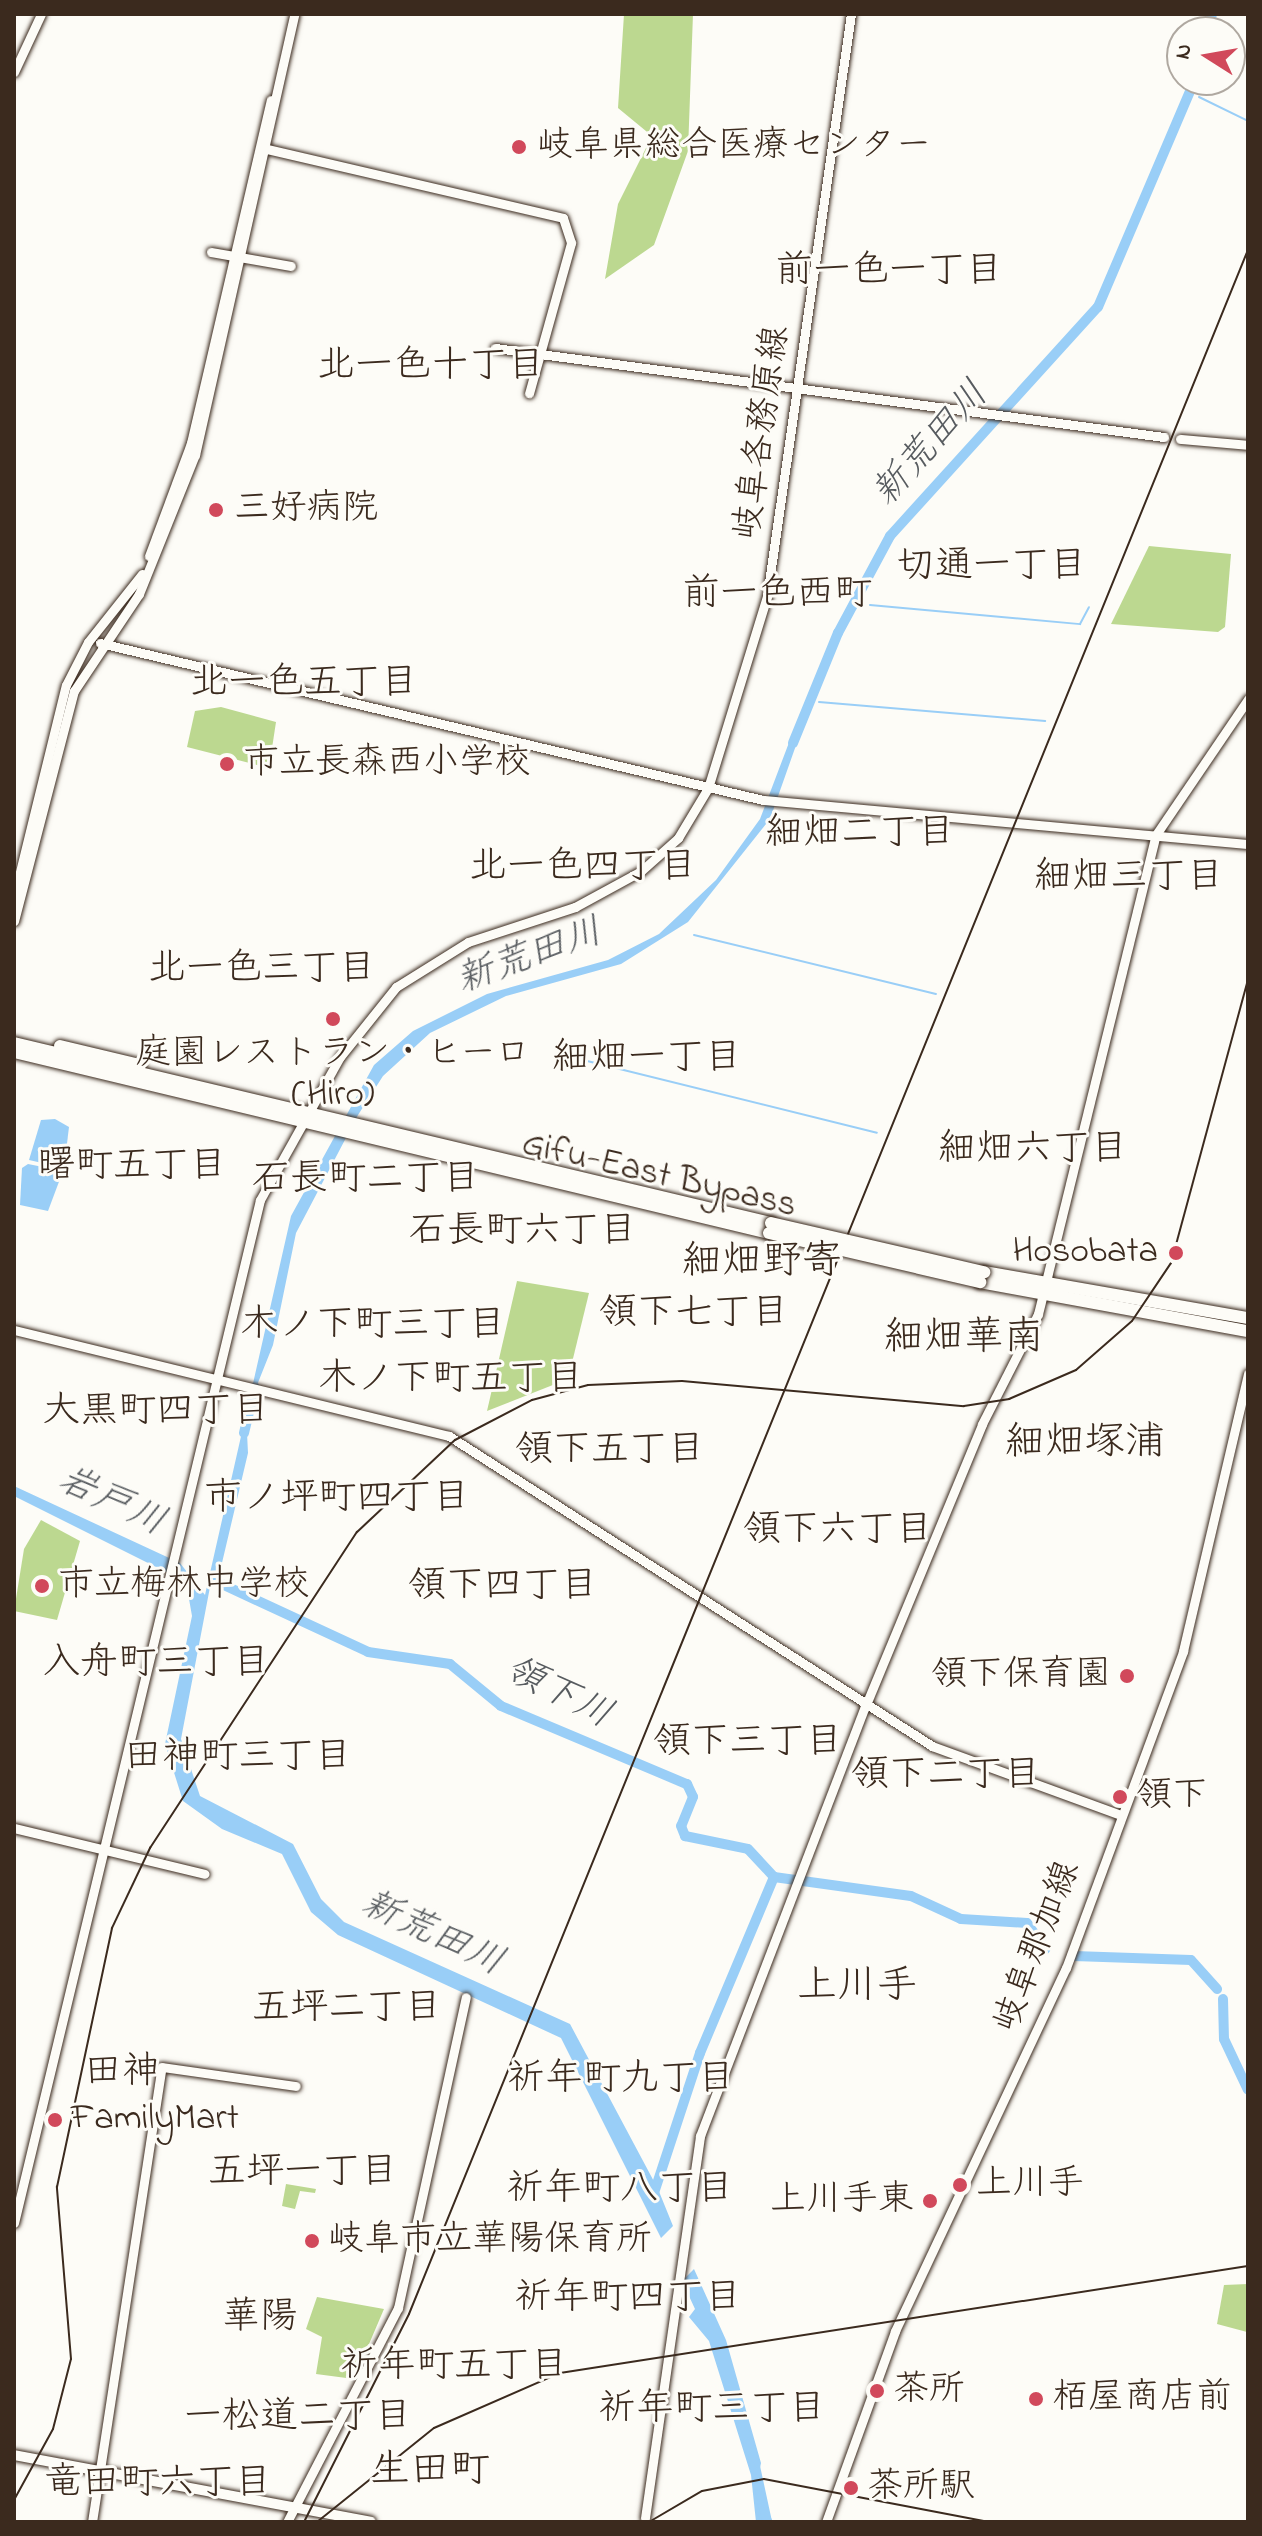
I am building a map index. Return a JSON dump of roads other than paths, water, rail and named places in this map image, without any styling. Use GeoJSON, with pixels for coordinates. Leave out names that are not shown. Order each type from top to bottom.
{"type":"FeatureCollection","features":[{"type":"Feature","properties":{"kind":"highway"},"geometry":{"type":"LineString","coordinates":[[14,1036],[233,1095]]}},
{"type":"Feature","properties":{"kind":"highway","name":"Gifu-East Bypass"},"geometry":{"type":"LineString","coordinates":[[14,1043],[64,1060],[215,1100],[338,1125],[982,1277],[1248,1318]]}},
{"type":"Feature","properties":{"kind":"highway","name":"Gifu-East Bypass"},"geometry":{"type":"LineString","coordinates":[[14,1052],[233,1095],[305,1118]]}},
{"type":"Feature","properties":{"kind":"highway"},"geometry":{"type":"LineString","coordinates":[[14,1059],[215,1100]]}},
{"type":"Feature","properties":{"kind":"highway","name":"Gifu-East Bypass"},"geometry":{"type":"LineString","coordinates":[[1044,1288],[1248,1331]]}},
{"type":"Feature","properties":{"kind":"main road"},"geometry":{"type":"LineString","coordinates":[[14,2458],[292,2515],[339,2521]]}},
{"type":"Feature","properties":{"kind":"main road"},"geometry":{"type":"LineString","coordinates":[[292,2515],[371,2522]]}},
{"type":"Feature","properties":{"kind":"street"},"geometry":{"type":"LineString","coordinates":[[14,72],[41,14]]}},
{"type":"Feature","properties":{"kind":"street"},"geometry":{"type":"LineString","coordinates":[[14,896],[66,685],[88,642],[134,589],[178,486],[267,149],[291,14]]}},
{"type":"Feature","properties":{"kind":"street"},"geometry":{"type":"LineString","coordinates":[[14,921],[74,691],[100,643],[139,594],[180,501],[239,256],[291,14]]}},
{"type":"Feature","properties":{"kind":"street","name":"岐阜各務原線"},"geometry":{"type":"LineString","coordinates":[[14,2223],[256,1211],[305,1118],[355,1035],[396,987],[468,942],[575,907],[641,871],[678,838],[708,788],[764,612],[851,14]]}},
{"type":"Feature","properties":{"kind":"street"},"geometry":{"type":"LineString","coordinates":[[267,149],[559,215],[571,243],[529,393]]}},
{"type":"Feature","properties":{"kind":"street"},"geometry":{"type":"LineString","coordinates":[[211,252],[291,266]]}},
{"type":"Feature","properties":{"kind":"street"},"geometry":{"type":"LineString","coordinates":[[495,348],[537,357],[1003,421],[1164,437]]}},
{"type":"Feature","properties":{"kind":"street"},"geometry":{"type":"LineString","coordinates":[[1180,439],[1248,445]]}},
{"type":"Feature","properties":{"kind":"street"},"geometry":{"type":"LineString","coordinates":[[100,643],[766,801],[1248,844]]}},
{"type":"Feature","properties":{"kind":"street"},"geometry":{"type":"LineString","coordinates":[[645,2518],[694,2156],[865,1707],[1044,1288],[1155,836],[1248,699]]}},
{"type":"Feature","properties":{"kind":"street"},"geometry":{"type":"LineString","coordinates":[[14,1330],[449,1436],[865,1707],[948,1754],[1118,1814]]}},
{"type":"Feature","properties":{"kind":"street","name":"岐阜那加線"},"geometry":{"type":"LineString","coordinates":[[826,2522],[905,2306],[1066,1968],[1118,1814],[1183,1651],[1248,1373]]}},
{"type":"Feature","properties":{"kind":"street"},"geometry":{"type":"LineString","coordinates":[[14,1828],[205,1874]]}},
{"type":"Feature","properties":{"kind":"street"},"geometry":{"type":"LineString","coordinates":[[292,2515],[398,2308],[466,1997]]}},
{"type":"Feature","properties":{"kind":"street"},"geometry":{"type":"LineString","coordinates":[[92,2522],[162,2067],[296,2086]]}},
{"type":"Feature","properties":{"kind":"water"},"geometry":{"type":"Polygon","coordinates":[[[793,732],[800,734],[770,819],[688,922],[621,964],[506,996],[430,1033],[383,1076],[358,1115],[296,1233],[273,1345],[247,1411],[291,1216],[374,1065],[413,1031],[487,994],[608,960],[659,934],[716,880],[760,819],[793,732]]]}},
{"type":"Feature","properties":{"kind":"water"},"geometry":{"type":"Polygon","coordinates":[[[55,1119],[69,1127],[64,1168],[29,1160],[41,1120],[55,1119]]]}},
{"type":"Feature","properties":{"kind":"water"},"geometry":{"type":"Polygon","coordinates":[[[28,1164],[63,1171],[48,1211],[20,1205],[22,1168],[28,1164]]]}},
{"type":"Feature","properties":{"kind":"water"},"geometry":{"type":"Polygon","coordinates":[[[246,1414],[248,1453],[217,1584],[210,1587],[181,1739],[200,1796],[293,1844],[321,1899],[344,1922],[570,2024],[658,2189],[673,2226],[661,2238],[561,2038],[338,1935],[311,1912],[282,1854],[222,1829],[183,1801],[165,1744],[192,1616],[186,1582],[14,1496],[14,1486],[180,1563],[205,1595],[246,1414]]]}},
{"type":"Feature","properties":{"kind":"water"},"geometry":{"type":"Polygon","coordinates":[[[694,2269],[726,2340],[761,2463],[756,2487],[773,2522],[756,2522],[751,2475],[709,2341],[689,2317],[695,2309],[682,2281],[694,2269]]]}},
{"type":"Feature","properties":{"kind":"waterway","name":"新荒田川"},"geometry":{"type":"LineString","coordinates":[[793,743],[838,633],[890,536],[1098,307],[1188,96]]}},
{"type":"Feature","properties":{"kind":"waterway"},"geometry":{"type":"LineString","coordinates":[[1199,97],[1248,121]]}},
{"type":"Feature","properties":{"kind":"waterway"},"geometry":{"type":"LineString","coordinates":[[870,605],[1080,624],[1089,607]]}},
{"type":"Feature","properties":{"kind":"waterway"},"geometry":{"type":"LineString","coordinates":[[819,702],[1045,721]]}},
{"type":"Feature","properties":{"kind":"waterway"},"geometry":{"type":"LineString","coordinates":[[694,935],[936,994]]}},
{"type":"Feature","properties":{"kind":"waterway"},"geometry":{"type":"LineString","coordinates":[[571,1057],[877,1133]]}},
{"type":"Feature","properties":{"kind":"waterway","name":"新荒田川"},"geometry":{"type":"LineString","coordinates":[[244,1433],[255,1387]]}},
{"type":"Feature","properties":{"kind":"waterway","name":"領下川"},"geometry":{"type":"LineString","coordinates":[[211,1579],[368,1652],[450,1664],[501,1706],[687,1784],[693,1797],[681,1826],[685,1836],[748,1849],[774,1877],[911,1896],[961,1919],[1027,1923],[1045,1949]]}},
{"type":"Feature","properties":{"kind":"waterway"},"geometry":{"type":"LineString","coordinates":[[653,2196],[700,2053],[774,1877]]}},
{"type":"Feature","properties":{"kind":"waterway","name":"領下川"},"geometry":{"type":"LineString","coordinates":[[1074,1956],[1191,1960],[1217,1989]]}},
{"type":"Feature","properties":{"kind":"waterway","name":"領下川"},"geometry":{"type":"LineString","coordinates":[[1223,1999],[1224,2039],[1248,2090]]}},
{"type":"Feature","properties":{"kind":"waterway","name":"新荒田川"},"geometry":{"type":"LineString","coordinates":[[753,2457],[767,2522]]}},
{"type":"Feature","properties":{"kind":"railway"},"geometry":{"type":"LineString","coordinates":[[304,2522],[409,2314],[1248,250]]}},
{"type":"Feature","properties":{"kind":"railway"},"geometry":{"type":"LineString","coordinates":[[14,2500],[53,2429],[71,2359],[57,2187],[112,1928],[150,1848],[357,1532],[455,1440],[532,1400],[588,1385],[682,1381],[964,1406],[1009,1399],[1076,1370],[1132,1321],[1171,1263],[1248,979]]}},
{"type":"Feature","properties":{"kind":"railway"},"geometry":{"type":"LineString","coordinates":[[317,2522],[434,2428],[560,2373],[1248,2266]]}},
{"type":"Feature","properties":{"kind":"railway"},"geometry":{"type":"LineString","coordinates":[[649,2522],[702,2491],[764,2479],[989,2522]]}},
{"type":"Feature","properties":{"kind":"place","name":"岐阜県総合医療センター"},"geometry":{"type":"Point","coordinates":[519,147]}},
{"type":"Feature","properties":{"kind":"place","name":"三好病院"},"geometry":{"type":"Point","coordinates":[216,510]}},
{"type":"Feature","properties":{"kind":"place","name":"市立長森西小学校"},"geometry":{"type":"Point","coordinates":[227,764]}},
{"type":"Feature","properties":{"kind":"place","name":"庭園レストラン・ヒーロ (Hiro)"},"geometry":{"type":"Point","coordinates":[333,1019]}},
{"type":"Feature","properties":{"kind":"place","name":"Hosobata"},"geometry":{"type":"Point","coordinates":[1176,1253]}},
{"type":"Feature","properties":{"kind":"place","name":"市立梅林中学校"},"geometry":{"type":"Point","coordinates":[42,1586]}},
{"type":"Feature","properties":{"kind":"place","name":"領下保育園"},"geometry":{"type":"Point","coordinates":[1127,1676]}},
{"type":"Feature","properties":{"kind":"place","name":"領下"},"geometry":{"type":"Point","coordinates":[1120,1797]}},
{"type":"Feature","properties":{"kind":"place","name":"FamilyMart"},"geometry":{"type":"Point","coordinates":[55,2120]}},
{"type":"Feature","properties":{"kind":"place","name":"上川手"},"geometry":{"type":"Point","coordinates":[960,2185]}},
{"type":"Feature","properties":{"kind":"place","name":"上川手東"},"geometry":{"type":"Point","coordinates":[930,2201]}},
{"type":"Feature","properties":{"kind":"place","name":"岐阜市立華陽保育所"},"geometry":{"type":"Point","coordinates":[312,2241]}},
{"type":"Feature","properties":{"kind":"place","name":"茶所"},"geometry":{"type":"Point","coordinates":[877,2391]}},
{"type":"Feature","properties":{"kind":"place","name":"栢屋商店前"},"geometry":{"type":"Point","coordinates":[1036,2399]}},
{"type":"Feature","properties":{"kind":"place","name":"茶所駅"},"geometry":{"type":"Point","coordinates":[851,2488]}},
{"type":"Feature","properties":{"kind":"district","name":"前一色一丁目"},"geometry":{"type":"Point","coordinates":[889,273]}},
{"type":"Feature","properties":{"kind":"district","name":"北一色十丁目"},"geometry":{"type":"Point","coordinates":[431,368]}},
{"type":"Feature","properties":{"kind":"district","name":"切通一丁目"},"geometry":{"type":"Point","coordinates":[992,568]}},
{"type":"Feature","properties":{"kind":"district","name":"前一色西町"},"geometry":{"type":"Point","coordinates":[777,596]}},
{"type":"Feature","properties":{"kind":"district","name":"北一色五丁目"},"geometry":{"type":"Point","coordinates":[304,685]}},
{"type":"Feature","properties":{"kind":"district","name":"細畑二丁目"},"geometry":{"type":"Point","coordinates":[860,835]}},
{"type":"Feature","properties":{"kind":"district","name":"北一色四丁目"},"geometry":{"type":"Point","coordinates":[583,869]}},
{"type":"Feature","properties":{"kind":"district","name":"細畑三丁目"},"geometry":{"type":"Point","coordinates":[1129,879]}},
{"type":"Feature","properties":{"kind":"district","name":"北一色三丁目"},"geometry":{"type":"Point","coordinates":[262,971]}},
{"type":"Feature","properties":{"kind":"district","name":"細畑一丁目"},"geometry":{"type":"Point","coordinates":[647,1060]}},
{"type":"Feature","properties":{"kind":"district","name":"細畑六丁目"},"geometry":{"type":"Point","coordinates":[1033,1151]}},
{"type":"Feature","properties":{"kind":"district","name":"曙町五丁目"},"geometry":{"type":"Point","coordinates":[132,1168]}},
{"type":"Feature","properties":{"kind":"district","name":"石長町二丁目"},"geometry":{"type":"Point","coordinates":[366,1181]}},
{"type":"Feature","properties":{"kind":"district","name":"石長町六丁目"},"geometry":{"type":"Point","coordinates":[523,1233]}},
{"type":"Feature","properties":{"kind":"district","name":"細畑野寄"},"geometry":{"type":"Point","coordinates":[762,1263]}},
{"type":"Feature","properties":{"kind":"district","name":"領下七丁目"},"geometry":{"type":"Point","coordinates":[694,1315]}},
{"type":"Feature","properties":{"kind":"district","name":"木ノ下町三丁目"},"geometry":{"type":"Point","coordinates":[373,1327]}},
{"type":"Feature","properties":{"kind":"district","name":"細畑華南"},"geometry":{"type":"Point","coordinates":[964,1339]}},
{"type":"Feature","properties":{"kind":"district","name":"木ノ下町五丁目"},"geometry":{"type":"Point","coordinates":[451,1381]}},
{"type":"Feature","properties":{"kind":"district","name":"大黒町四丁目"},"geometry":{"type":"Point","coordinates":[156,1413]}},
{"type":"Feature","properties":{"kind":"district","name":"細畑塚浦"},"geometry":{"type":"Point","coordinates":[1085,1444]}},
{"type":"Feature","properties":{"kind":"district","name":"領下五丁目"},"geometry":{"type":"Point","coordinates":[610,1452]}},
{"type":"Feature","properties":{"kind":"district","name":"市ノ坪町四丁目"},"geometry":{"type":"Point","coordinates":[337,1500]}},
{"type":"Feature","properties":{"kind":"district","name":"領下六丁目"},"geometry":{"type":"Point","coordinates":[838,1532]}},
{"type":"Feature","properties":{"kind":"district","name":"領下四丁目"},"geometry":{"type":"Point","coordinates":[503,1588]}},
{"type":"Feature","properties":{"kind":"district","name":"入舟町三丁目"},"geometry":{"type":"Point","coordinates":[156,1665]}},
{"type":"Feature","properties":{"kind":"district","name":"領下三丁目"},"geometry":{"type":"Point","coordinates":[748,1744]}},
{"type":"Feature","properties":{"kind":"district","name":"田神町三丁目"},"geometry":{"type":"Point","coordinates":[238,1759]}},
{"type":"Feature","properties":{"kind":"district","name":"領下二丁目"},"geometry":{"type":"Point","coordinates":[946,1777]}},
{"type":"Feature","properties":{"kind":"district","name":"上川手"},"geometry":{"type":"Point","coordinates":[857,1988]}},
{"type":"Feature","properties":{"kind":"district","name":"五坪二丁目"},"geometry":{"type":"Point","coordinates":[347,2010]}},
{"type":"Feature","properties":{"kind":"district","name":"田神"},"geometry":{"type":"Point","coordinates":[122,2074]}},
{"type":"Feature","properties":{"kind":"district","name":"祈年町九丁目"},"geometry":{"type":"Point","coordinates":[621,2081]}},
{"type":"Feature","properties":{"kind":"district","name":"五坪一丁目"},"geometry":{"type":"Point","coordinates":[303,2174]}},
{"type":"Feature","properties":{"kind":"district","name":"祈年町八丁目"},"geometry":{"type":"Point","coordinates":[620,2191]}},
{"type":"Feature","properties":{"kind":"district","name":"祈年町四丁目"},"geometry":{"type":"Point","coordinates":[628,2300]}},
{"type":"Feature","properties":{"kind":"district","name":"華陽"},"geometry":{"type":"Point","coordinates":[260,2319]}},
{"type":"Feature","properties":{"kind":"district","name":"祈年町五丁目"},"geometry":{"type":"Point","coordinates":[454,2368]}},
{"type":"Feature","properties":{"kind":"district","name":"祈年町三丁目"},"geometry":{"type":"Point","coordinates":[712,2411]}},
{"type":"Feature","properties":{"kind":"district","name":"一松道二丁目"},"geometry":{"type":"Point","coordinates":[298,2419]}},
{"type":"Feature","properties":{"kind":"district","name":"生田町"},"geometry":{"type":"Point","coordinates":[430,2472]}},
{"type":"Feature","properties":{"kind":"district","name":"竜田町六丁目"},"geometry":{"type":"Point","coordinates":[158,2485]}},
{"type":"Feature","properties":{"kind":"water label","name":"岩戸川"},"geometry":{"type":"Point","coordinates":[111,1503]}}]}
